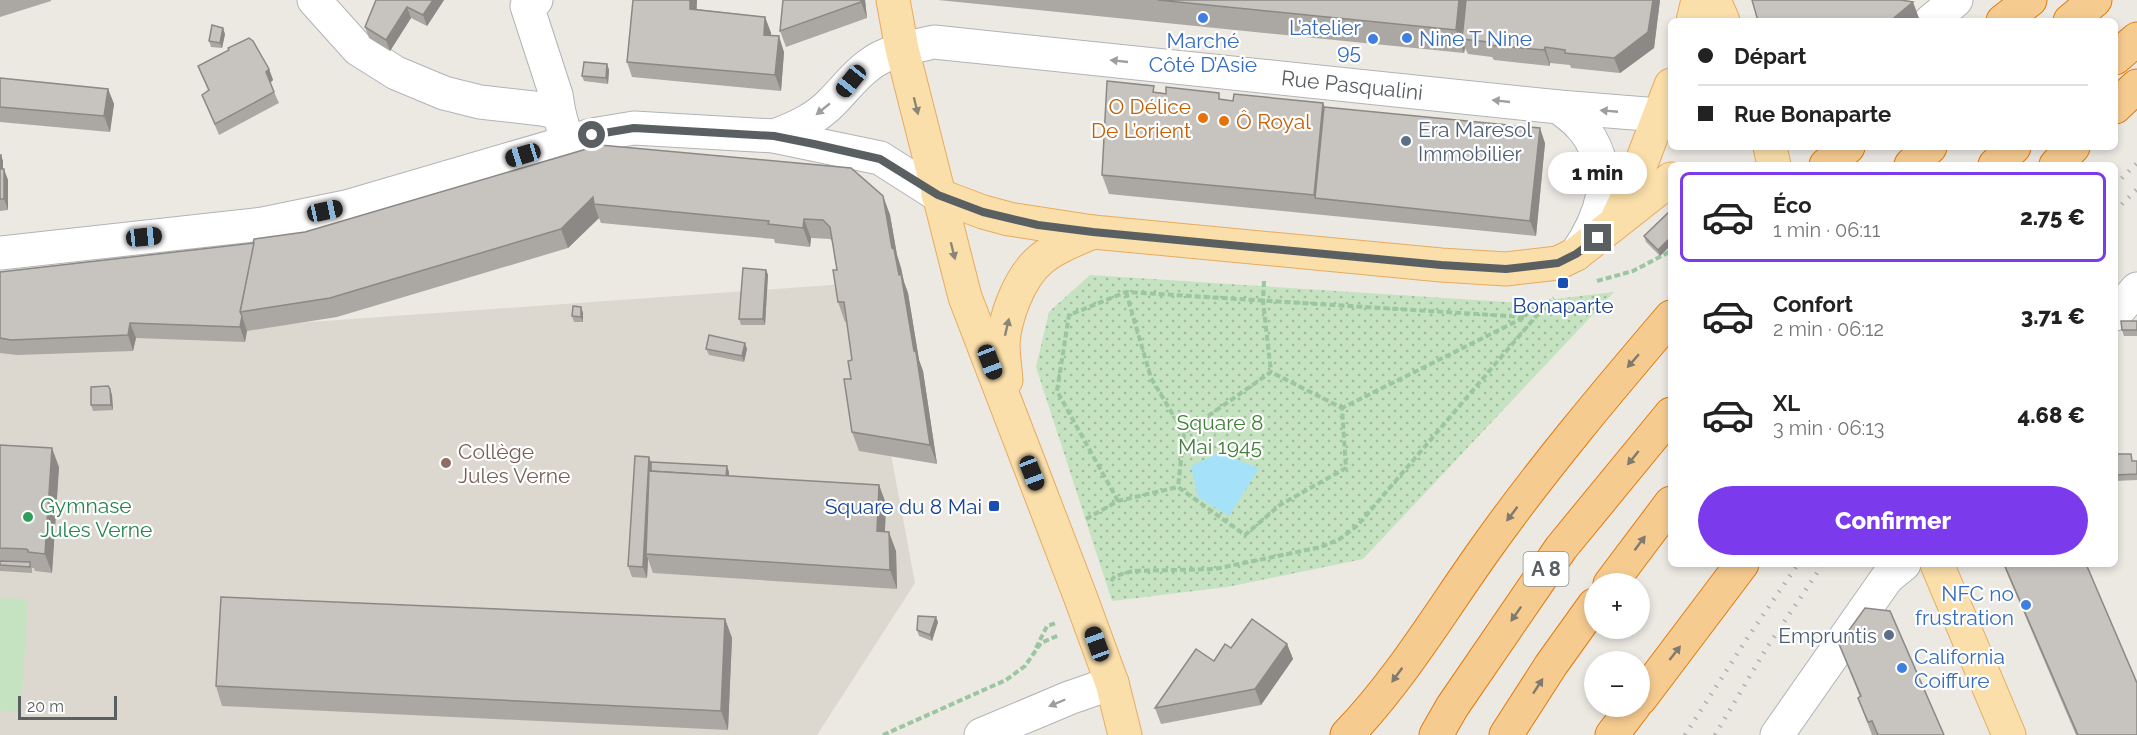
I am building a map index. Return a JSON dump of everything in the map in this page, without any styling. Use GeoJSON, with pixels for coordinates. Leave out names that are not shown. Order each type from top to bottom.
{"type":"FeatureCollection","features":[{"type":"Feature","properties":{"kind":"highway"},"geometry":{"type":"LineString","coordinates":[[2007,18],[2030,0]]}},
{"type":"Feature","properties":{"kind":"highway"},"geometry":{"type":"LineString","coordinates":[[2074,18],[2095,0]]}},
{"type":"Feature","properties":{"kind":"highway"},"geometry":{"type":"LineString","coordinates":[[2118,55],[2137,39]]}},
{"type":"Feature","properties":{"kind":"highway"},"geometry":{"type":"LineString","coordinates":[[2118,104],[2137,86]]}},
{"type":"Feature","properties":{"kind":"highway"},"geometry":{"type":"LineString","coordinates":[[1830,162],[1844,150]]}},
{"type":"Feature","properties":{"kind":"highway"},"geometry":{"type":"LineString","coordinates":[[1914,162],[1927,150]]}},
{"type":"Feature","properties":{"kind":"highway"},"geometry":{"type":"LineString","coordinates":[[1998,162],[2011,150]]}},
{"type":"Feature","properties":{"kind":"highway"},"geometry":{"type":"LineString","coordinates":[[2059,162],[2070,150]]}},
{"type":"Feature","properties":{"kind":"highway"},"geometry":{"type":"LineString","coordinates":[[1347,735],[1373,708],[1486,547],[1555,456],[1668,321]]}},
{"type":"Feature","properties":{"kind":"highway","name":"A 8"},"geometry":{"type":"LineString","coordinates":[[1436,735],[1452,706],[1561,548],[1668,418]]}},
{"type":"Feature","properties":{"kind":"highway"},"geometry":{"type":"LineString","coordinates":[[1618,573],[1668,506]]}},
{"type":"Feature","properties":{"kind":"highway"},"geometry":{"type":"LineString","coordinates":[[1650,686],[1740,567]]}},
{"type":"Feature","properties":{"kind":"highway"},"geometry":{"type":"LineString","coordinates":[[1506,735],[1584,619]]}},
{"type":"Feature","properties":{"kind":"highway"},"geometry":{"type":"LineString","coordinates":[[1612,735],[1626,717]]}},
{"type":"Feature","properties":{"kind":"main road"},"geometry":{"type":"LineString","coordinates":[[893,0],[902,49],[965,297],[1112,682],[1123,725]]}},
{"type":"Feature","properties":{"kind":"main road"},"geometry":{"type":"LineString","coordinates":[[1694,18],[1698,0]]}},
{"type":"Feature","properties":{"kind":"main road"},"geometry":{"type":"LineString","coordinates":[[1714,0],[1722,18]]}},
{"type":"Feature","properties":{"kind":"main road"},"geometry":{"type":"LineString","coordinates":[[1613,226],[1667,106]]}},
{"type":"Feature","properties":{"kind":"main road"},"geometry":{"type":"LineString","coordinates":[[938,195],[983,212],[1010,219],[1093,232],[1506,269],[1558,263],[1576,254],[1668,181]]}},
{"type":"Feature","properties":{"kind":"main road"},"geometry":{"type":"LineString","coordinates":[[1007,406],[1004,343],[1016,295],[1026,276],[1039,260],[1058,248],[1093,232]]}},
{"type":"Feature","properties":{"kind":"main road"},"geometry":{"type":"LineString","coordinates":[[1938,567],[2009,735]]}},
{"type":"Feature","properties":{"kind":"street"},"geometry":{"type":"LineString","coordinates":[[314,0],[358,49],[396,73],[444,93],[480,102],[542,109],[563,128],[592,135],[634,128],[774,136],[880,159],[938,195]]}},
{"type":"Feature","properties":{"kind":"street"},"geometry":{"type":"LineString","coordinates":[[536,0],[527,6],[556,94],[563,128]]}},
{"type":"Feature","properties":{"kind":"street"},"geometry":{"type":"LineString","coordinates":[[1935,18],[1956,0]]}},
{"type":"Feature","properties":{"kind":"street","name":"Rue Pasqualini"},"geometry":{"type":"LineString","coordinates":[[774,136],[804,124],[831,104],[870,63],[902,49],[934,42],[1559,107],[1667,106]]}},
{"type":"Feature","properties":{"kind":"street"},"geometry":{"type":"LineString","coordinates":[[1559,107],[1582,126],[1601,164],[1603,194],[1588,236],[1576,254]]}},
{"type":"Feature","properties":{"kind":"street"},"geometry":{"type":"LineString","coordinates":[[0,252],[263,224],[346,207],[563,128]]}},
{"type":"Feature","properties":{"kind":"street"},"geometry":{"type":"LineString","coordinates":[[2118,311],[2137,289]]}},
{"type":"Feature","properties":{"kind":"street"},"geometry":{"type":"LineString","coordinates":[[1777,735],[1887,578],[1900,567]]}},
{"type":"Feature","properties":{"kind":"street"},"geometry":{"type":"LineString","coordinates":[[981,735],[1112,682]]}},
{"type":"Feature","properties":{"kind":"path"},"geometry":{"type":"LineString","coordinates":[[1267,248],[1263,301],[1271,372]]}},
{"type":"Feature","properties":{"kind":"path"},"geometry":{"type":"LineString","coordinates":[[1594,282],[1633,272],[1668,253]]}},
{"type":"Feature","properties":{"kind":"path"},"geometry":{"type":"LineString","coordinates":[[1126,292],[1151,378],[1184,433],[1178,486]]}},
{"type":"Feature","properties":{"kind":"path"},"geometry":{"type":"LineString","coordinates":[[1118,501],[1057,391],[1069,315],[1126,292],[1525,317],[1342,408]]}},
{"type":"Feature","properties":{"kind":"path"},"geometry":{"type":"LineString","coordinates":[[1110,584],[1115,576],[1123,573],[1215,569],[1321,547],[1340,539],[1358,525],[1543,308],[1556,296]]}},
{"type":"Feature","properties":{"kind":"path"},"geometry":{"type":"LineString","coordinates":[[1184,433],[1271,372]]}},
{"type":"Feature","properties":{"kind":"path"},"geometry":{"type":"LineString","coordinates":[[1271,372],[1342,408]]}},
{"type":"Feature","properties":{"kind":"path"},"geometry":{"type":"LineString","coordinates":[[1178,486],[1245,535],[1280,504],[1346,468],[1342,408]]}},
{"type":"Feature","properties":{"kind":"path"},"geometry":{"type":"LineString","coordinates":[[1056,533],[1118,501],[1178,486]]}},
{"type":"Feature","properties":{"kind":"path"},"geometry":{"type":"LineString","coordinates":[[883,735],[1006,680],[1025,666],[1047,626]]}},
{"type":"Feature","properties":{"kind":"shaded area","name":"Collège Jules Verne"},"geometry":{"type":"Polygon","coordinates":[[[859,283],[915,583],[817,735],[0,735],[0,344],[859,283]]]}},
{"type":"Feature","properties":{"kind":"green space","name":"Square 8 Mai 1945"},"geometry":{"type":"Polygon","coordinates":[[[1090,275],[1522,303],[1614,292],[1363,559],[1227,587],[1112,601],[1036,367],[1049,312],[1090,275]]]}},
{"type":"Feature","properties":{"kind":"green space"},"geometry":{"type":"Polygon","coordinates":[[[0,598],[28,599],[21,712],[0,711],[0,598]]]}},
{"type":"Feature","properties":{"kind":"water"},"geometry":{"type":"Polygon","coordinates":[[[1219,453],[1259,468],[1229,516],[1198,497],[1191,466],[1219,453]]]}},
{"type":"Feature","properties":{"kind":"building"},"geometry":{"type":"Polygon","coordinates":[[[376,0],[433,0],[423,15],[407,7],[386,40],[365,27],[376,0]]]}},
{"type":"Feature","properties":{"kind":"building"},"geometry":{"type":"Polygon","coordinates":[[[633,0],[690,0],[690,9],[765,17],[764,35],[779,36],[775,75],[627,62],[633,0]]]}},
{"type":"Feature","properties":{"kind":"building"},"geometry":{"type":"Polygon","coordinates":[[[783,0],[861,0],[861,2],[780,31],[783,0]]]}},
{"type":"Feature","properties":{"kind":"building"},"geometry":{"type":"Polygon","coordinates":[[[1158,0],[1459,0],[1456,30],[1158,0]]]}},
{"type":"Feature","properties":{"kind":"building"},"geometry":{"type":"Polygon","coordinates":[[[1466,0],[1653,0],[1648,32],[1614,58],[1565,53],[1565,50],[1545,47],[1544,50],[1488,45],[1488,42],[1462,39],[1466,0]]]}},
{"type":"Feature","properties":{"kind":"building"},"geometry":{"type":"Polygon","coordinates":[[[1752,0],[1901,0],[1913,2],[1894,18],[1757,18],[1752,0]]]}},
{"type":"Feature","properties":{"kind":"building"},"geometry":{"type":"Polygon","coordinates":[[[212,25],[223,28],[220,43],[209,41],[212,25]]]}},
{"type":"Feature","properties":{"kind":"building"},"geometry":{"type":"Polygon","coordinates":[[[249,38],[269,69],[266,72],[274,92],[215,124],[202,95],[209,90],[198,66],[249,38]]]}},
{"type":"Feature","properties":{"kind":"building"},"geometry":{"type":"Polygon","coordinates":[[[584,62],[607,64],[606,78],[582,76],[584,62]]]}},
{"type":"Feature","properties":{"kind":"building"},"geometry":{"type":"Polygon","coordinates":[[[0,78],[108,89],[104,116],[0,107],[0,78]]]}},
{"type":"Feature","properties":{"kind":"building"},"geometry":{"type":"Polygon","coordinates":[[[1107,81],[1154,86],[1153,92],[1166,94],[1166,87],[1219,93],[1219,99],[1233,101],[1234,94],[1323,103],[1314,195],[1102,175],[1107,81]]]}},
{"type":"Feature","properties":{"kind":"building"},"geometry":{"type":"Polygon","coordinates":[[[1324,107],[1540,128],[1530,221],[1315,198],[1324,107]]]}},
{"type":"Feature","properties":{"kind":"building"},"geometry":{"type":"Polygon","coordinates":[[[600,145],[851,168],[883,196],[892,248],[899,275],[901,274],[916,352],[930,445],[852,432],[844,379],[851,379],[848,361],[852,360],[844,302],[838,302],[833,270],[837,270],[830,227],[823,220],[804,219],[803,228],[768,224],[769,221],[594,204],[593,197],[561,229],[330,298],[240,312],[254,239],[305,232],[600,145]]]}},
{"type":"Feature","properties":{"kind":"building"},"geometry":{"type":"Polygon","coordinates":[[[0,169],[4,169],[4,199],[0,199],[0,169]]]}},
{"type":"Feature","properties":{"kind":"building"},"geometry":{"type":"Polygon","coordinates":[[[1668,213],[1668,240],[1658,250],[1644,236],[1668,213]]]}},
{"type":"Feature","properties":{"kind":"building"},"geometry":{"type":"Polygon","coordinates":[[[254,243],[240,312],[242,316],[240,327],[130,323],[128,335],[11,340],[0,338],[0,272],[254,243]]]}},
{"type":"Feature","properties":{"kind":"building"},"geometry":{"type":"Polygon","coordinates":[[[743,268],[766,270],[763,319],[739,319],[743,268]]]}},
{"type":"Feature","properties":{"kind":"building"},"geometry":{"type":"Polygon","coordinates":[[[573,306],[581,307],[581,317],[572,316],[573,306]]]}},
{"type":"Feature","properties":{"kind":"building"},"geometry":{"type":"Polygon","coordinates":[[[2121,321],[2137,321],[2137,330],[2122,330],[2121,321]]]}},
{"type":"Feature","properties":{"kind":"building"},"geometry":{"type":"Polygon","coordinates":[[[709,335],[745,343],[742,356],[706,349],[709,335]]]}},
{"type":"Feature","properties":{"kind":"building"},"geometry":{"type":"Polygon","coordinates":[[[108,386],[111,405],[91,405],[91,387],[108,386]]]}},
{"type":"Feature","properties":{"kind":"building","name":"Gymnase Jules Verne"},"geometry":{"type":"Polygon","coordinates":[[[0,445],[52,448],[45,554],[28,552],[26,549],[0,548],[0,445]]]}},
{"type":"Feature","properties":{"kind":"building"},"geometry":{"type":"Polygon","coordinates":[[[2118,454],[2131,454],[2132,461],[2137,461],[2137,474],[2118,475],[2118,454]]]}},
{"type":"Feature","properties":{"kind":"building"},"geometry":{"type":"Polygon","coordinates":[[[635,456],[649,457],[643,567],[628,566],[635,456]]]}},
{"type":"Feature","properties":{"kind":"building"},"geometry":{"type":"Polygon","coordinates":[[[651,462],[727,466],[726,476],[651,471],[651,462]]]}},
{"type":"Feature","properties":{"kind":"building"},"geometry":{"type":"Polygon","coordinates":[[[649,471],[879,485],[877,531],[889,532],[890,570],[646,554],[649,471]]]}},
{"type":"Feature","properties":{"kind":"building"},"geometry":{"type":"Polygon","coordinates":[[[0,561],[30,562],[30,567],[0,565],[0,561]]]}},
{"type":"Feature","properties":{"kind":"building"},"geometry":{"type":"Polygon","coordinates":[[[2005,567],[2087,567],[2137,683],[2137,735],[2078,735],[2005,567]]]}},
{"type":"Feature","properties":{"kind":"building"},"geometry":{"type":"Polygon","coordinates":[[[221,597],[725,619],[721,711],[216,686],[221,597]]]}},
{"type":"Feature","properties":{"kind":"building"},"geometry":{"type":"Polygon","coordinates":[[[1865,608],[1890,611],[1944,735],[1878,735],[1872,721],[1868,722],[1858,698],[1861,696],[1839,644],[1865,608]]]}},
{"type":"Feature","properties":{"kind":"building"},"geometry":{"type":"Polygon","coordinates":[[[918,616],[936,617],[930,635],[917,630],[918,616]]]}},
{"type":"Feature","properties":{"kind":"building"},"geometry":{"type":"Polygon","coordinates":[[[1252,619],[1287,644],[1255,689],[1155,708],[1196,649],[1214,661],[1225,644],[1231,648],[1252,619]]]}},
{"type":"Feature","properties":{"kind":"railway"},"geometry":{"type":"LineString","coordinates":[[2118,182],[2137,163]]}},
{"type":"Feature","properties":{"kind":"railway"},"geometry":{"type":"LineString","coordinates":[[2118,208],[2137,189]]}},
{"type":"Feature","properties":{"kind":"railway"},"geometry":{"type":"LineString","coordinates":[[1685,735],[1796,567]]}},
{"type":"Feature","properties":{"kind":"railway"},"geometry":{"type":"LineString","coordinates":[[1715,735],[1766,649],[1821,567]]}},
{"type":"Feature","properties":{"kind":"place","name":"Marché Côté D’Asie"},"geometry":{"type":"Point","coordinates":[1203,18]}},
{"type":"Feature","properties":{"kind":"place","name":"Nine T Nine"},"geometry":{"type":"Point","coordinates":[1407,38]}},
{"type":"Feature","properties":{"kind":"place","name":"L’atelier 95"},"geometry":{"type":"Point","coordinates":[1373,39]}},
{"type":"Feature","properties":{"kind":"place","name":"O Délice De L’orient"},"geometry":{"type":"Point","coordinates":[1203,118]}},
{"type":"Feature","properties":{"kind":"place","name":"Ô Royal"},"geometry":{"type":"Point","coordinates":[1224,121]}},
{"type":"Feature","properties":{"kind":"place","name":"Era Maresol Immobilier"},"geometry":{"type":"Point","coordinates":[1406,141]}},
{"type":"Feature","properties":{"kind":"place","name":"Bonaparte"},"geometry":{"type":"Point","coordinates":[1563,283]}},
{"type":"Feature","properties":{"kind":"place","name":"Collège Jules Verne"},"geometry":{"type":"Point","coordinates":[446,463]}},
{"type":"Feature","properties":{"kind":"place","name":"Square du 8 Mai"},"geometry":{"type":"Point","coordinates":[994,506]}},
{"type":"Feature","properties":{"kind":"place","name":"Gymnase Jules Verne"},"geometry":{"type":"Point","coordinates":[28,517]}},
{"type":"Feature","properties":{"kind":"place","name":"NFC no frustration"},"geometry":{"type":"Point","coordinates":[2026,605]}},
{"type":"Feature","properties":{"kind":"place","name":"Empruntis"},"geometry":{"type":"Point","coordinates":[1889,635]}},
{"type":"Feature","properties":{"kind":"place","name":"California Coiffure"},"geometry":{"type":"Point","coordinates":[1902,668]}},
{"type":"Feature","properties":{"kind":"route"},"geometry":{"type":"LineString","coordinates":[[592,135],[634,128],[774,136],[880,159],[938,195],[983,212],[1038,225],[1093,232],[1441,265],[1506,269],[1558,263],[1576,254],[1598,238]]}}]}
